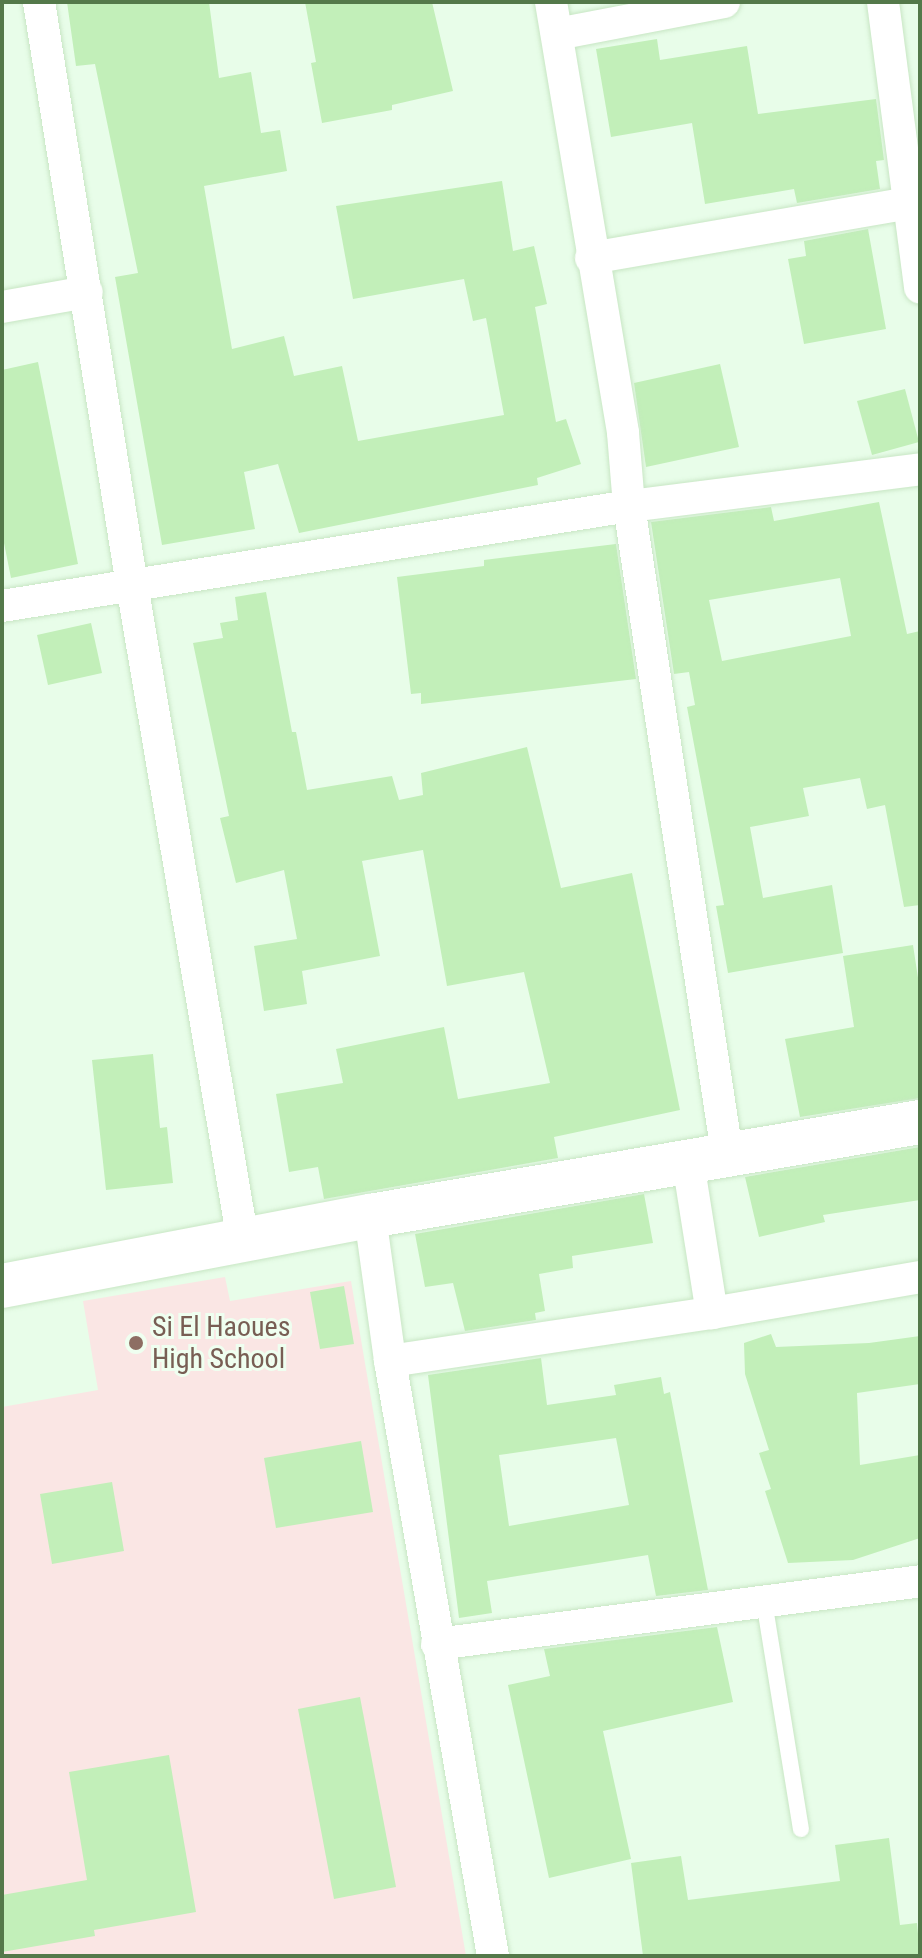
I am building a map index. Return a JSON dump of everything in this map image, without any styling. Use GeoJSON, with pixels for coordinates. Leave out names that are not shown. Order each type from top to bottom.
{"type":"FeatureCollection","features":[{"type":"Feature","properties":{"kind":"main road"},"geometry":{"type":"LineString","coordinates":[[2,1286],[370,1216],[920,1122]]}},
{"type":"Feature","properties":{"kind":"street"},"geometry":{"type":"LineString","coordinates":[[39,2],[132,585],[243,1241]]}},
{"type":"Feature","properties":{"kind":"street"},"geometry":{"type":"LineString","coordinates":[[551,2],[591,258],[623,433],[629,506],[707,1157],[712,1313]]}},
{"type":"Feature","properties":{"kind":"street"},"geometry":{"type":"LineString","coordinates":[[557,34],[724,2]]}},
{"type":"Feature","properties":{"kind":"street"},"geometry":{"type":"LineString","coordinates":[[883,2],[920,288]]}},
{"type":"Feature","properties":{"kind":"street"},"geometry":{"type":"LineString","coordinates":[[591,258],[910,203]]}},
{"type":"Feature","properties":{"kind":"street"},"geometry":{"type":"LineString","coordinates":[[2,307],[87,292]]}},
{"type":"Feature","properties":{"kind":"street"},"geometry":{"type":"LineString","coordinates":[[2,606],[629,506],[920,469]]}},
{"type":"Feature","properties":{"kind":"street"},"geometry":{"type":"LineString","coordinates":[[370,1216],[390,1361],[437,1644],[493,1956]]}},
{"type":"Feature","properties":{"kind":"street"},"geometry":{"type":"LineString","coordinates":[[390,1361],[712,1313],[920,1277]]}},
{"type":"Feature","properties":{"kind":"street"},"geometry":{"type":"LineString","coordinates":[[437,1644],[920,1581]]}},
{"type":"Feature","properties":{"kind":"lane"},"geometry":{"type":"LineString","coordinates":[[764,1601],[801,1829]]}},
{"type":"Feature","properties":{"kind":"shaded area"},"geometry":{"type":"Polygon","coordinates":[[[225,1277],[230,1301],[351,1281],[466,1956],[2,1956],[2,1407],[98,1390],[83,1301],[225,1277]]]}},
{"type":"Feature","properties":{"kind":"building"},"geometry":{"type":"Polygon","coordinates":[[[67,2],[209,2],[219,78],[251,72],[261,133],[280,130],[287,171],[204,186],[232,349],[284,336],[294,376],[342,366],[358,441],[504,415],[486,318],[473,321],[464,279],[353,299],[336,206],[502,181],[513,251],[534,246],[547,304],[535,307],[556,422],[566,419],[581,464],[537,478],[538,485],[299,533],[278,464],[244,472],[255,529],[162,545],[115,277],[138,273],[95,64],[76,66],[67,2]]]}},
{"type":"Feature","properties":{"kind":"building"},"geometry":{"type":"Polygon","coordinates":[[[305,2],[432,2],[453,91],[392,105],[392,110],[322,123],[311,63],[316,62],[305,2]]]}},
{"type":"Feature","properties":{"kind":"building"},"geometry":{"type":"Polygon","coordinates":[[[657,39],[660,60],[747,46],[758,114],[876,99],[884,160],[876,161],[880,189],[797,203],[794,189],[705,204],[692,123],[611,137],[596,49],[657,39]]]}},
{"type":"Feature","properties":{"kind":"building"},"geometry":{"type":"Polygon","coordinates":[[[868,229],[886,329],[804,344],[788,259],[806,256],[804,241],[868,229]]]}},
{"type":"Feature","properties":{"kind":"building"},"geometry":{"type":"Polygon","coordinates":[[[38,362],[78,564],[11,578],[2,533],[2,370],[38,362]]]}},
{"type":"Feature","properties":{"kind":"building"},"geometry":{"type":"Polygon","coordinates":[[[720,364],[739,447],[646,467],[634,383],[720,364]]]}},
{"type":"Feature","properties":{"kind":"building"},"geometry":{"type":"Polygon","coordinates":[[[905,389],[919,442],[872,455],[857,401],[905,389]]]}},
{"type":"Feature","properties":{"kind":"building"},"geometry":{"type":"Polygon","coordinates":[[[879,502],[907,634],[920,631],[920,905],[904,907],[885,805],[867,809],[860,778],[803,788],[809,816],[750,827],[763,898],[832,885],[843,953],[728,973],[716,906],[724,905],[687,707],[695,705],[689,672],[674,674],[651,522],[771,507],[774,521],[879,502]],[[840,578],[709,600],[722,661],[851,636],[840,578]]]}},
{"type":"Feature","properties":{"kind":"building"},"geometry":{"type":"Polygon","coordinates":[[[616,544],[636,679],[421,704],[421,693],[411,694],[397,577],[484,566],[484,560],[616,544]]]}},
{"type":"Feature","properties":{"kind":"building"},"geometry":{"type":"Polygon","coordinates":[[[266,592],[292,732],[296,732],[307,790],[392,776],[399,800],[423,795],[421,773],[527,747],[561,888],[632,873],[680,1110],[554,1137],[558,1158],[324,1199],[318,1167],[289,1172],[276,1094],[343,1083],[336,1049],[444,1027],[458,1099],[550,1083],[524,972],[447,986],[423,850],[362,861],[380,956],[302,971],[307,1004],[264,1011],[254,946],[297,939],[284,870],[236,883],[220,818],[229,816],[193,643],[223,638],[220,623],[238,620],[235,597],[266,592]]]}},
{"type":"Feature","properties":{"kind":"building"},"geometry":{"type":"Polygon","coordinates":[[[91,623],[102,673],[48,685],[37,635],[91,623]]]}},
{"type":"Feature","properties":{"kind":"building"},"geometry":{"type":"Polygon","coordinates":[[[913,945],[920,991],[920,1098],[800,1117],[785,1039],[854,1027],[843,956],[913,945]]]}},
{"type":"Feature","properties":{"kind":"building"},"geometry":{"type":"Polygon","coordinates":[[[153,1054],[160,1128],[167,1127],[173,1183],[106,1190],[92,1060],[153,1054]]]}},
{"type":"Feature","properties":{"kind":"building"},"geometry":{"type":"Polygon","coordinates":[[[920,1147],[920,1200],[823,1215],[825,1222],[759,1237],[745,1177],[920,1147]]]}},
{"type":"Feature","properties":{"kind":"building"},"geometry":{"type":"Polygon","coordinates":[[[644,1194],[653,1243],[572,1256],[573,1268],[539,1274],[545,1311],[535,1313],[536,1320],[465,1331],[453,1283],[425,1287],[415,1234],[644,1194]]]}},
{"type":"Feature","properties":{"kind":"building"},"geometry":{"type":"Polygon","coordinates":[[[344,1286],[354,1344],[320,1349],[310,1292],[344,1286]]]}},
{"type":"Feature","properties":{"kind":"building"},"geometry":{"type":"Polygon","coordinates":[[[771,1334],[776,1347],[869,1343],[920,1336],[920,1384],[857,1393],[860,1465],[920,1455],[920,1538],[853,1560],[788,1563],[765,1491],[771,1489],[759,1453],[769,1450],[745,1374],[744,1343],[771,1334]]]}},
{"type":"Feature","properties":{"kind":"building"},"geometry":{"type":"Polygon","coordinates":[[[541,1358],[547,1405],[616,1395],[614,1385],[661,1377],[664,1394],[670,1392],[708,1590],[656,1596],[648,1555],[487,1581],[492,1613],[459,1618],[428,1375],[541,1358]],[[616,1438],[499,1455],[509,1526],[629,1505],[616,1438]]]}},
{"type":"Feature","properties":{"kind":"building"},"geometry":{"type":"Polygon","coordinates":[[[361,1441],[373,1512],[276,1528],[264,1458],[361,1441]]]}},
{"type":"Feature","properties":{"kind":"building"},"geometry":{"type":"Polygon","coordinates":[[[112,1482],[124,1551],[52,1564],[40,1494],[112,1482]]]}},
{"type":"Feature","properties":{"kind":"building"},"geometry":{"type":"Polygon","coordinates":[[[717,1627],[733,1702],[603,1731],[631,1859],[549,1878],[508,1685],[550,1676],[544,1649],[717,1627]]]}},
{"type":"Feature","properties":{"kind":"building"},"geometry":{"type":"Polygon","coordinates":[[[360,1697],[396,1887],[334,1899],[298,1709],[360,1697]]]}},
{"type":"Feature","properties":{"kind":"building"},"geometry":{"type":"Polygon","coordinates":[[[169,1755],[196,1912],[94,1930],[95,1936],[2,1952],[2,1895],[87,1880],[69,1772],[169,1755]]]}},
{"type":"Feature","properties":{"kind":"building"},"geometry":{"type":"Polygon","coordinates":[[[889,1838],[900,1925],[917,1923],[920,1956],[643,1956],[631,1863],[681,1856],[688,1900],[840,1881],[835,1845],[889,1838]]]}},
{"type":"Feature","properties":{"kind":"place","name":"Si El Haoues High School"},"geometry":{"type":"Point","coordinates":[136,1343]}}]}
